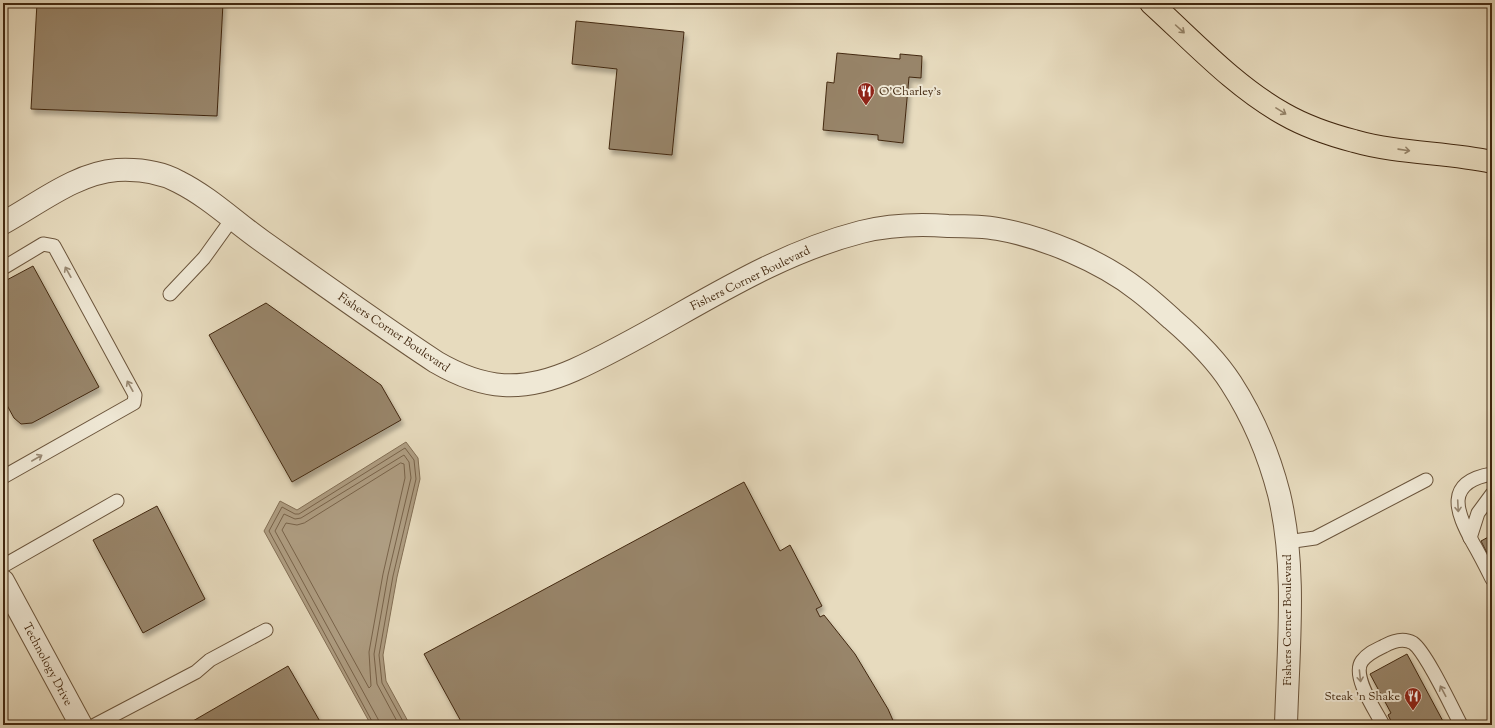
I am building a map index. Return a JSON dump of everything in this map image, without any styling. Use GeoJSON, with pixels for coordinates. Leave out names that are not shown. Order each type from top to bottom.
{"type":"FeatureCollection","features":[{"type":"Feature","properties":{"kind":"highway"},"geometry":{"type":"LineString","coordinates":[[1151,3],[1237,82],[1284,114],[1315,128],[1355,142],[1466,156],[1492,162]]}},
{"type":"Feature","properties":{"kind":"highway"},"geometry":{"type":"LineString","coordinates":[[1466,156],[1492,150]]}},
{"type":"Feature","properties":{"kind":"street","name":"Fishers Corner Boulevard"},"geometry":{"type":"LineString","coordinates":[[3,223],[77,182],[98,174],[117,170],[144,172],[170,177],[199,194],[349,303],[436,362],[462,376],[486,384],[516,386],[544,382],[580,367],[758,271],[795,253],[835,239],[865,231],[933,225],[996,229],[1021,235],[1073,254],[1103,267],[1122,278],[1137,289],[1205,350],[1231,383],[1257,431],[1278,492],[1287,542],[1289,600],[1286,725]]}},
{"type":"Feature","properties":{"kind":"street","name":"Technology Drive"},"geometry":{"type":"LineString","coordinates":[[3,581],[81,725]]}},
{"type":"Feature","properties":{"kind":"lane"},"geometry":{"type":"LineString","coordinates":[[170,294],[204,258],[232,219]]}},
{"type":"Feature","properties":{"kind":"lane"},"geometry":{"type":"LineString","coordinates":[[3,268],[43,244],[54,246],[135,394],[134,403],[3,477]]}},
{"type":"Feature","properties":{"kind":"lane"},"geometry":{"type":"LineString","coordinates":[[1492,474],[1478,477],[1467,484],[1459,494],[1457,507],[1462,522],[1492,579]]}},
{"type":"Feature","properties":{"kind":"lane"},"geometry":{"type":"LineString","coordinates":[[1287,542],[1316,538],[1426,480]]}},
{"type":"Feature","properties":{"kind":"lane"},"geometry":{"type":"LineString","coordinates":[[1470,538],[1478,513],[1492,494]]}},
{"type":"Feature","properties":{"kind":"lane"},"geometry":{"type":"LineString","coordinates":[[3,566],[117,501]]}},
{"type":"Feature","properties":{"kind":"lane"},"geometry":{"type":"LineString","coordinates":[[95,725],[196,672],[210,660],[266,630]]}},
{"type":"Feature","properties":{"kind":"lane"},"geometry":{"type":"LineString","coordinates":[[1383,725],[1359,680],[1358,671],[1361,662],[1368,654],[1390,642],[1402,640],[1412,643],[1424,656],[1461,725]]}},
{"type":"Feature","properties":{"kind":"water"},"geometry":{"type":"Polygon","coordinates":[[[406,442],[418,458],[420,479],[397,577],[383,655],[386,681],[410,725],[371,725],[264,531],[280,501],[297,510],[406,442]]]}},
{"type":"Feature","properties":{"kind":"building"},"geometry":{"type":"Polygon","coordinates":[[[37,3],[223,3],[217,116],[31,109],[37,3]]]}},
{"type":"Feature","properties":{"kind":"building"},"geometry":{"type":"Polygon","coordinates":[[[576,21],[684,32],[672,155],[609,149],[617,69],[572,64],[576,21]]]}},
{"type":"Feature","properties":{"kind":"building","name":"O'Charley's"},"geometry":{"type":"Polygon","coordinates":[[[837,53],[900,59],[900,54],[922,56],[921,78],[909,77],[903,143],[878,140],[878,135],[823,130],[827,82],[834,83],[837,53]]]}},
{"type":"Feature","properties":{"kind":"building"},"geometry":{"type":"Polygon","coordinates":[[[33,266],[99,387],[32,423],[21,424],[14,418],[3,398],[3,282],[33,266]]]}},
{"type":"Feature","properties":{"kind":"building"},"geometry":{"type":"Polygon","coordinates":[[[266,303],[381,385],[401,420],[292,482],[209,335],[266,303]]]}},
{"type":"Feature","properties":{"kind":"building"},"geometry":{"type":"Polygon","coordinates":[[[744,482],[780,551],[790,545],[822,606],[816,609],[820,617],[824,615],[855,654],[888,709],[895,725],[463,725],[424,654],[744,482]]]}},
{"type":"Feature","properties":{"kind":"building"},"geometry":{"type":"Polygon","coordinates":[[[157,506],[205,599],[143,633],[93,540],[157,506]]]}},
{"type":"Feature","properties":{"kind":"building"},"geometry":{"type":"Polygon","coordinates":[[[1492,535],[1492,563],[1481,541],[1492,535]]]}},
{"type":"Feature","properties":{"kind":"building"},"geometry":{"type":"Polygon","coordinates":[[[1407,654],[1445,725],[1393,725],[1388,715],[1391,713],[1370,674],[1407,654]]]}},
{"type":"Feature","properties":{"kind":"building"},"geometry":{"type":"Polygon","coordinates":[[[288,666],[322,725],[186,725],[288,666]]]}},
{"type":"Feature","properties":{"kind":"place","name":"O'Charley's"},"geometry":{"type":"Point","coordinates":[866,106]}},
{"type":"Feature","properties":{"kind":"place","name":"Steak 'n Shake"},"geometry":{"type":"Point","coordinates":[1413,711]}}]}
